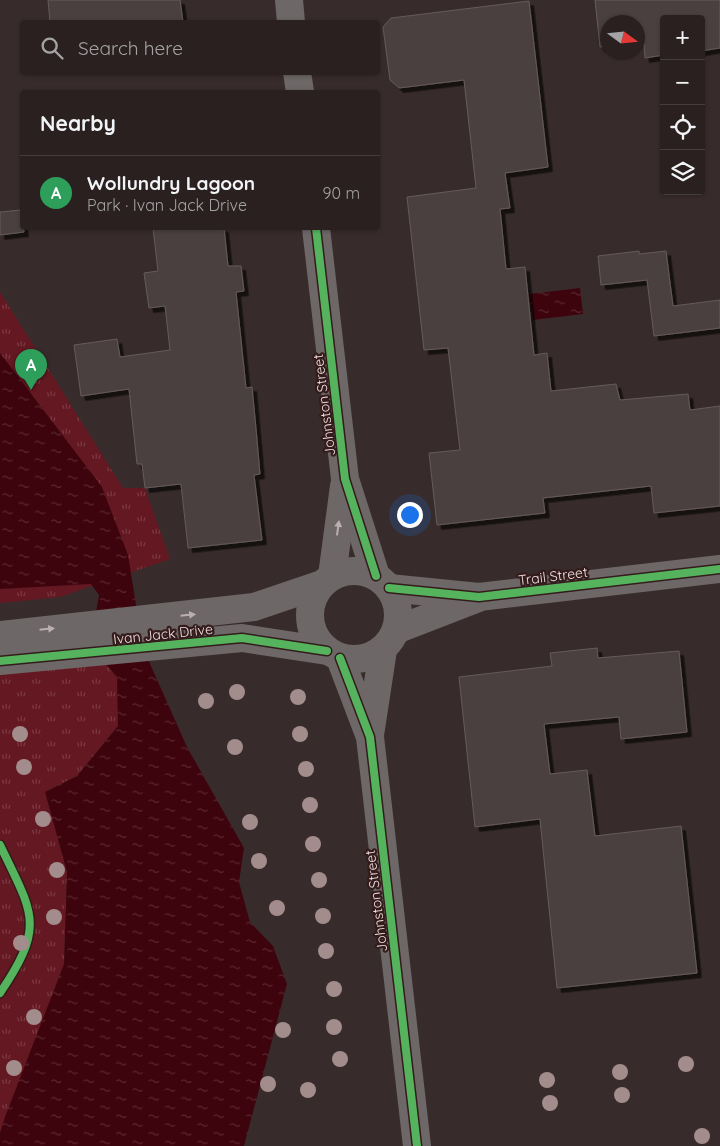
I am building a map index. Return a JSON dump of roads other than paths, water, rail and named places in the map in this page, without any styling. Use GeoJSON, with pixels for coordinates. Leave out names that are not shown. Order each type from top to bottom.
{"type":"FeatureCollection","features":[{"type":"Feature","properties":{"kind":"street"},"geometry":{"type":"LineString","coordinates":[[289,0],[292,20]]}},
{"type":"Feature","properties":{"kind":"street"},"geometry":{"type":"LineString","coordinates":[[297,75],[300,90]]}},
{"type":"Feature","properties":{"kind":"street","name":"Johnston Street"},"geometry":{"type":"LineString","coordinates":[[316,230],[345,479],[383,582]]}},
{"type":"Feature","properties":{"kind":"street","name":"Johnston Street"},"geometry":{"type":"LineString","coordinates":[[327,580],[345,479]]}},
{"type":"Feature","properties":{"kind":"street","name":"Trail Street"},"geometry":{"type":"LineString","coordinates":[[383,582],[479,597],[720,569]]}},
{"type":"Feature","properties":{"kind":"street"},"geometry":{"type":"LineString","coordinates":[[354,570],[383,582],[398,605],[399,618],[389,640],[370,657],[355,660],[334,654],[317,640],[311,626],[310,610],[314,596],[327,580],[354,570]]}},
{"type":"Feature","properties":{"kind":"street","name":"Ivan Jack Drive"},"geometry":{"type":"LineString","coordinates":[[0,635],[254,607],[327,580]]}},
{"type":"Feature","properties":{"kind":"street","name":"Trail Street"},"geometry":{"type":"LineString","coordinates":[[389,640],[479,597]]}},
{"type":"Feature","properties":{"kind":"street","name":"Ivan Jack Drive"},"geometry":{"type":"LineString","coordinates":[[0,661],[242,638],[334,654]]}},
{"type":"Feature","properties":{"kind":"street","name":"Johnston Street"},"geometry":{"type":"LineString","coordinates":[[370,736],[389,640]]}},
{"type":"Feature","properties":{"kind":"street","name":"Johnston Street"},"geometry":{"type":"LineString","coordinates":[[334,654],[370,736],[417,1146]]}},
{"type":"Feature","properties":{"kind":"water"},"geometry":{"type":"Polygon","coordinates":[[[580,288],[583,314],[533,320],[529,294],[580,288]]]}},
{"type":"Feature","properties":{"kind":"water"},"geometry":{"type":"Polygon","coordinates":[[[0,353],[102,487],[128,555],[143,648],[187,747],[244,848],[239,882],[250,922],[273,946],[287,984],[244,1146],[0,1146],[0,1133],[5,1117],[64,964],[67,872],[45,792],[77,776],[118,726],[117,677],[96,653],[94,624],[99,595],[91,584],[0,589],[0,353]]]}},
{"type":"Feature","properties":{"kind":"place","name":"Wollundry Lagoon"},"geometry":{"type":"Point","coordinates":[31,390]}}]}
